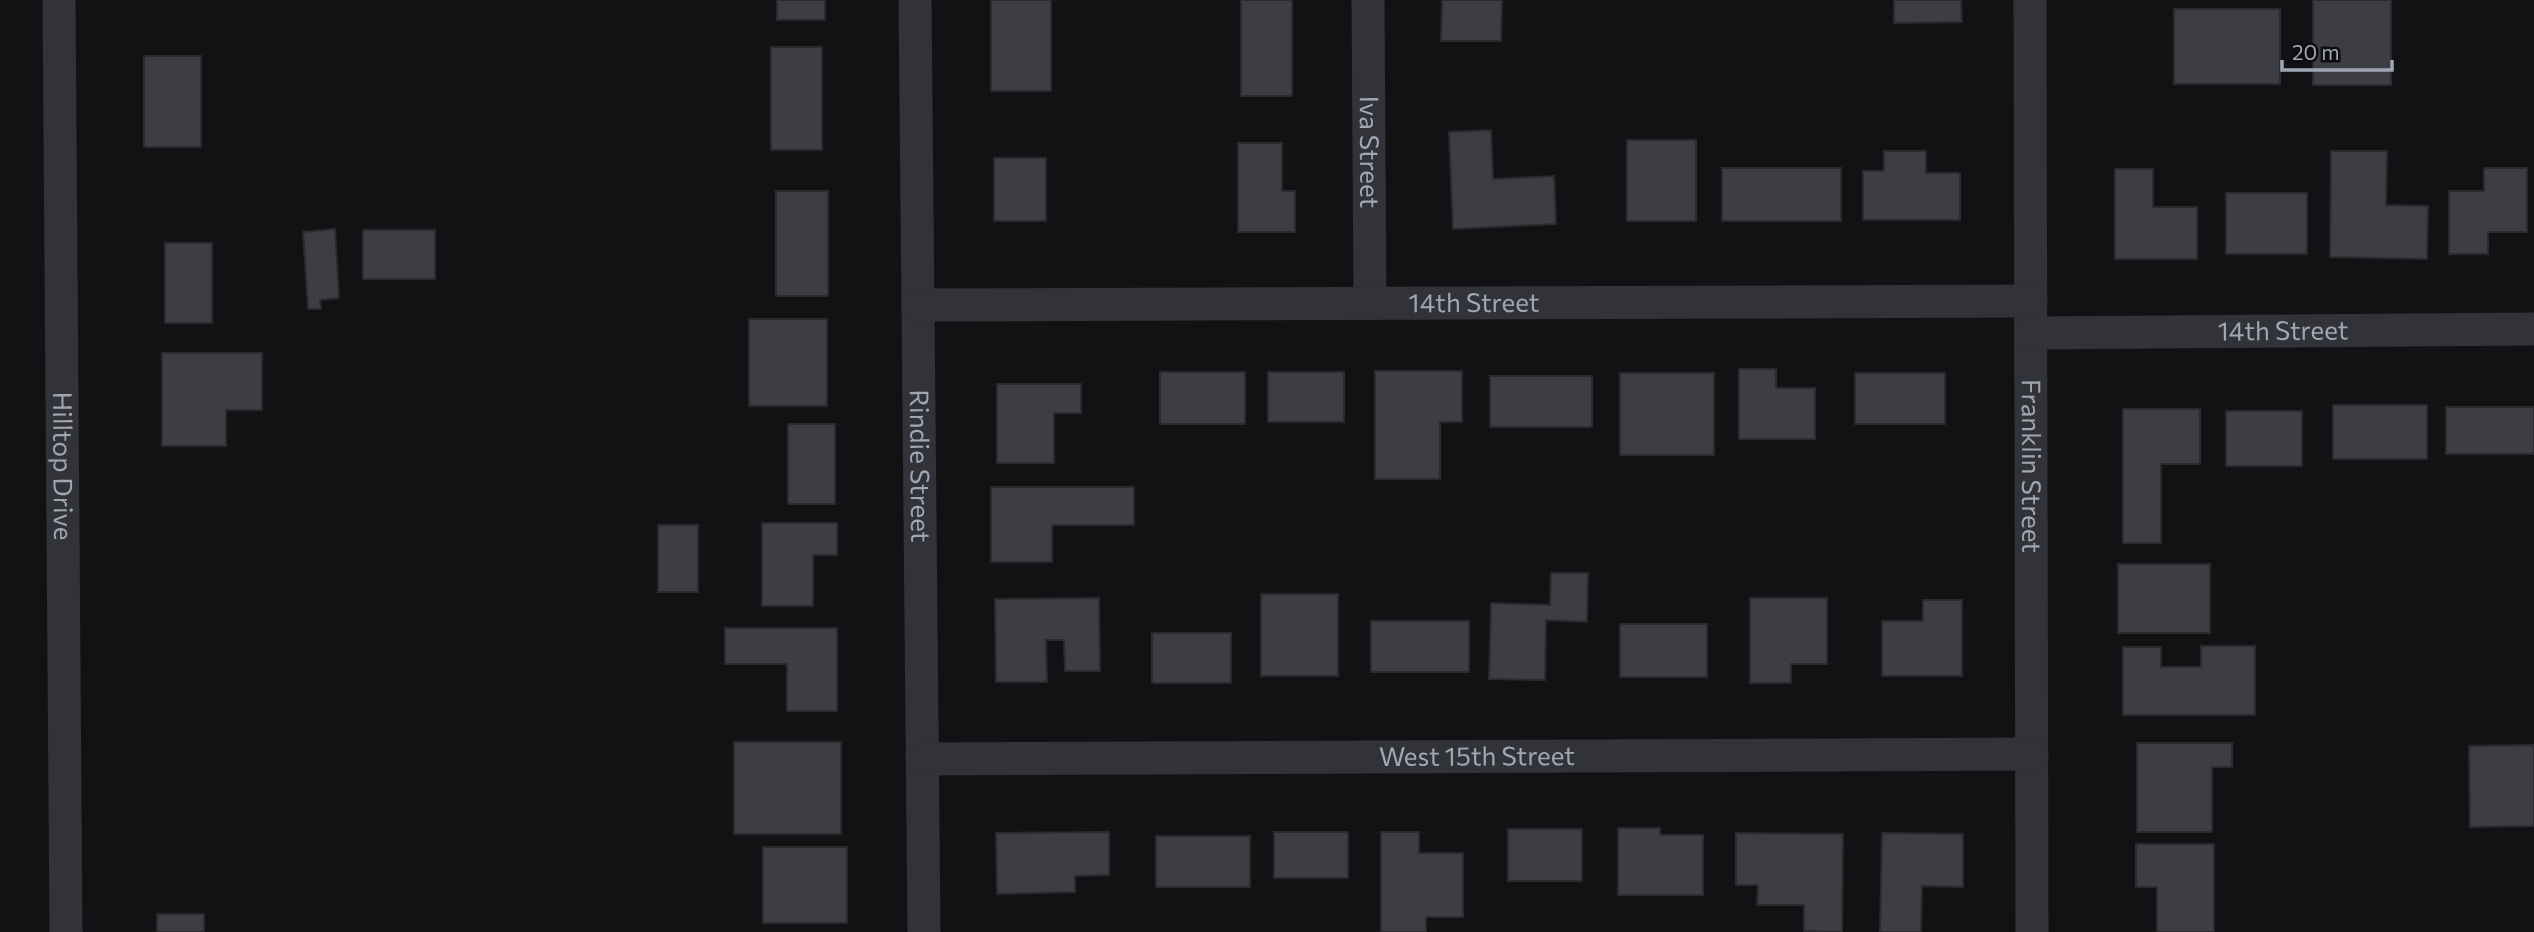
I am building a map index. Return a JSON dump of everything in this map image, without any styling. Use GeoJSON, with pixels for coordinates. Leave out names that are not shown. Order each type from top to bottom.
{"type":"FeatureCollection","features":[{"type":"Feature","properties":{"kind":"street","name":"Hilltop Drive"},"geometry":{"type":"LineString","coordinates":[[60,0],[66,932]]}},
{"type":"Feature","properties":{"kind":"street","name":"Rindie Street"},"geometry":{"type":"LineString","coordinates":[[915,0],[924,932]]}},
{"type":"Feature","properties":{"kind":"street","name":"Iva Street"},"geometry":{"type":"LineString","coordinates":[[1368,0],[1370,303]]}},
{"type":"Feature","properties":{"kind":"street","name":"Franklin Street"},"geometry":{"type":"LineString","coordinates":[[2030,0],[2032,932]]}},
{"type":"Feature","properties":{"kind":"street","name":"14th Street"},"geometry":{"type":"LineString","coordinates":[[918,305],[1370,303],[2534,329]]}},
{"type":"Feature","properties":{"kind":"street","name":"West 15th Street"},"geometry":{"type":"LineString","coordinates":[[922,759],[2032,754]]}},
{"type":"Feature","properties":{"kind":"building"},"geometry":{"type":"Polygon","coordinates":[[[777,0],[825,0],[825,20],[777,20],[777,0]]]}},
{"type":"Feature","properties":{"kind":"building"},"geometry":{"type":"Polygon","coordinates":[[[991,0],[1051,0],[1051,91],[991,91],[991,0]]]}},
{"type":"Feature","properties":{"kind":"building"},"geometry":{"type":"Polygon","coordinates":[[[1241,0],[1292,0],[1292,96],[1241,96],[1241,0]]]}},
{"type":"Feature","properties":{"kind":"building"},"geometry":{"type":"Polygon","coordinates":[[[1442,0],[1502,0],[1501,41],[1441,41],[1442,0]]]}},
{"type":"Feature","properties":{"kind":"building"},"geometry":{"type":"Polygon","coordinates":[[[1894,0],[1961,0],[1962,22],[1894,23],[1894,0]]]}},
{"type":"Feature","properties":{"kind":"building"},"geometry":{"type":"Polygon","coordinates":[[[2313,0],[2391,0],[2391,85],[2313,85],[2313,0]]]}},
{"type":"Feature","properties":{"kind":"building"},"geometry":{"type":"Polygon","coordinates":[[[2174,9],[2280,9],[2280,84],[2174,84],[2174,9]]]}},
{"type":"Feature","properties":{"kind":"building"},"geometry":{"type":"Polygon","coordinates":[[[771,47],[822,47],[822,150],[771,150],[771,47]]]}},
{"type":"Feature","properties":{"kind":"building"},"geometry":{"type":"Polygon","coordinates":[[[144,56],[201,56],[201,147],[144,147],[144,56]]]}},
{"type":"Feature","properties":{"kind":"building"},"geometry":{"type":"Polygon","coordinates":[[[1491,130],[1493,179],[1554,176],[1556,224],[1453,229],[1449,132],[1491,130]]]}},
{"type":"Feature","properties":{"kind":"building"},"geometry":{"type":"Polygon","coordinates":[[[1627,140],[1696,140],[1696,221],[1627,221],[1627,140]]]}},
{"type":"Feature","properties":{"kind":"building"},"geometry":{"type":"Polygon","coordinates":[[[1238,143],[1282,143],[1282,191],[1295,191],[1295,232],[1238,232],[1238,143]]]}},
{"type":"Feature","properties":{"kind":"building"},"geometry":{"type":"Polygon","coordinates":[[[1884,151],[1926,151],[1926,173],[1960,173],[1960,220],[1863,220],[1863,171],[1884,171],[1884,151]]]}},
{"type":"Feature","properties":{"kind":"building"},"geometry":{"type":"Polygon","coordinates":[[[2331,151],[2387,151],[2386,205],[2428,206],[2427,259],[2330,257],[2331,151]]]}},
{"type":"Feature","properties":{"kind":"building"},"geometry":{"type":"Polygon","coordinates":[[[994,158],[1046,158],[1046,221],[994,221],[994,158]]]}},
{"type":"Feature","properties":{"kind":"building"},"geometry":{"type":"Polygon","coordinates":[[[1722,168],[1841,168],[1841,221],[1722,221],[1722,168]]]}},
{"type":"Feature","properties":{"kind":"building"},"geometry":{"type":"Polygon","coordinates":[[[2484,168],[2527,168],[2527,232],[2488,232],[2488,254],[2449,254],[2449,191],[2484,191],[2484,168]]]}},
{"type":"Feature","properties":{"kind":"building"},"geometry":{"type":"Polygon","coordinates":[[[2115,169],[2153,169],[2153,207],[2197,207],[2197,259],[2115,259],[2115,169]]]}},
{"type":"Feature","properties":{"kind":"building"},"geometry":{"type":"Polygon","coordinates":[[[776,191],[828,191],[828,296],[776,296],[776,191]]]}},
{"type":"Feature","properties":{"kind":"building"},"geometry":{"type":"Polygon","coordinates":[[[2226,193],[2307,193],[2307,254],[2226,254],[2226,193]]]}},
{"type":"Feature","properties":{"kind":"building"},"geometry":{"type":"Polygon","coordinates":[[[335,229],[339,298],[320,300],[321,309],[308,309],[303,232],[335,229]]]}},
{"type":"Feature","properties":{"kind":"building"},"geometry":{"type":"Polygon","coordinates":[[[363,230],[435,230],[435,279],[363,279],[363,230]]]}},
{"type":"Feature","properties":{"kind":"building"},"geometry":{"type":"Polygon","coordinates":[[[165,243],[212,243],[212,323],[165,323],[165,243]]]}},
{"type":"Feature","properties":{"kind":"building"},"geometry":{"type":"Polygon","coordinates":[[[749,319],[827,319],[827,406],[749,406],[749,319]]]}},
{"type":"Feature","properties":{"kind":"building"},"geometry":{"type":"Polygon","coordinates":[[[162,353],[262,353],[262,410],[226,410],[226,446],[162,446],[162,353]]]}},
{"type":"Feature","properties":{"kind":"building"},"geometry":{"type":"Polygon","coordinates":[[[1739,369],[1776,369],[1776,388],[1815,388],[1815,439],[1739,439],[1739,369]]]}},
{"type":"Feature","properties":{"kind":"building"},"geometry":{"type":"Polygon","coordinates":[[[1375,371],[1462,371],[1462,422],[1440,422],[1440,479],[1375,479],[1375,371]]]}},
{"type":"Feature","properties":{"kind":"building"},"geometry":{"type":"Polygon","coordinates":[[[1160,372],[1245,372],[1245,424],[1160,424],[1160,372]]]}},
{"type":"Feature","properties":{"kind":"building"},"geometry":{"type":"Polygon","coordinates":[[[1268,372],[1344,372],[1344,422],[1268,422],[1268,372]]]}},
{"type":"Feature","properties":{"kind":"building"},"geometry":{"type":"Polygon","coordinates":[[[1620,373],[1714,373],[1714,455],[1620,455],[1620,373]]]}},
{"type":"Feature","properties":{"kind":"building"},"geometry":{"type":"Polygon","coordinates":[[[1855,373],[1945,373],[1945,424],[1855,424],[1855,373]]]}},
{"type":"Feature","properties":{"kind":"building"},"geometry":{"type":"Polygon","coordinates":[[[1490,376],[1592,376],[1592,427],[1490,427],[1490,376]]]}},
{"type":"Feature","properties":{"kind":"building"},"geometry":{"type":"Polygon","coordinates":[[[997,384],[1081,384],[1081,413],[1054,413],[1054,463],[997,463],[997,384]]]}},
{"type":"Feature","properties":{"kind":"building"},"geometry":{"type":"Polygon","coordinates":[[[2333,405],[2427,405],[2427,459],[2333,459],[2333,405]]]}},
{"type":"Feature","properties":{"kind":"building"},"geometry":{"type":"Polygon","coordinates":[[[2446,407],[2534,407],[2534,454],[2446,454],[2446,407]]]}},
{"type":"Feature","properties":{"kind":"building"},"geometry":{"type":"Polygon","coordinates":[[[2123,409],[2200,409],[2200,464],[2161,464],[2161,543],[2123,543],[2123,409]]]}},
{"type":"Feature","properties":{"kind":"building"},"geometry":{"type":"Polygon","coordinates":[[[2226,411],[2302,411],[2302,466],[2226,466],[2226,411]]]}},
{"type":"Feature","properties":{"kind":"building"},"geometry":{"type":"Polygon","coordinates":[[[788,424],[835,424],[835,504],[788,504],[788,424]]]}},
{"type":"Feature","properties":{"kind":"building"},"geometry":{"type":"Polygon","coordinates":[[[991,487],[1134,487],[1134,525],[1052,525],[1052,562],[991,562],[991,487]]]}},
{"type":"Feature","properties":{"kind":"building"},"geometry":{"type":"Polygon","coordinates":[[[762,523],[837,523],[837,555],[813,555],[813,606],[762,606],[762,523]]]}},
{"type":"Feature","properties":{"kind":"building"},"geometry":{"type":"Polygon","coordinates":[[[658,525],[698,525],[698,592],[658,592],[658,525]]]}},
{"type":"Feature","properties":{"kind":"building"},"geometry":{"type":"Polygon","coordinates":[[[2118,564],[2210,564],[2210,633],[2118,633],[2118,564]]]}},
{"type":"Feature","properties":{"kind":"building"},"geometry":{"type":"Polygon","coordinates":[[[1551,573],[1588,573],[1587,622],[1546,620],[1545,680],[1489,679],[1491,603],[1550,605],[1551,573]]]}},
{"type":"Feature","properties":{"kind":"building"},"geometry":{"type":"Polygon","coordinates":[[[1261,594],[1338,594],[1338,676],[1261,676],[1261,594]]]}},
{"type":"Feature","properties":{"kind":"building"},"geometry":{"type":"Polygon","coordinates":[[[1099,598],[1100,671],[1065,671],[1064,640],[1046,640],[1047,682],[996,682],[995,599],[1099,598]]]}},
{"type":"Feature","properties":{"kind":"building"},"geometry":{"type":"Polygon","coordinates":[[[1750,598],[1827,598],[1827,664],[1791,664],[1791,683],[1750,683],[1750,598]]]}},
{"type":"Feature","properties":{"kind":"building"},"geometry":{"type":"Polygon","coordinates":[[[1923,600],[1962,600],[1962,676],[1882,676],[1882,621],[1923,621],[1923,600]]]}},
{"type":"Feature","properties":{"kind":"building"},"geometry":{"type":"Polygon","coordinates":[[[1371,621],[1469,621],[1469,672],[1371,672],[1371,621]]]}},
{"type":"Feature","properties":{"kind":"building"},"geometry":{"type":"Polygon","coordinates":[[[1620,624],[1707,624],[1707,677],[1620,677],[1620,624]]]}},
{"type":"Feature","properties":{"kind":"building"},"geometry":{"type":"Polygon","coordinates":[[[725,628],[837,628],[837,711],[787,711],[787,664],[725,664],[725,628]]]}},
{"type":"Feature","properties":{"kind":"building"},"geometry":{"type":"Polygon","coordinates":[[[1152,633],[1231,633],[1231,683],[1152,683],[1152,633]]]}},
{"type":"Feature","properties":{"kind":"building"},"geometry":{"type":"Polygon","coordinates":[[[2201,646],[2255,646],[2255,715],[2123,715],[2123,647],[2161,647],[2161,667],[2201,667],[2201,646]]]}},
{"type":"Feature","properties":{"kind":"building"},"geometry":{"type":"Polygon","coordinates":[[[734,742],[841,742],[841,834],[734,834],[734,742]]]}},
{"type":"Feature","properties":{"kind":"building"},"geometry":{"type":"Polygon","coordinates":[[[2137,743],[2232,743],[2232,767],[2212,767],[2212,832],[2137,832],[2137,743]]]}},
{"type":"Feature","properties":{"kind":"building"},"geometry":{"type":"Polygon","coordinates":[[[2534,745],[2534,826],[2470,827],[2469,746],[2534,745]]]}},
{"type":"Feature","properties":{"kind":"building"},"geometry":{"type":"Polygon","coordinates":[[[1618,828],[1660,828],[1660,835],[1703,835],[1703,895],[1618,895],[1618,828]]]}},
{"type":"Feature","properties":{"kind":"building"},"geometry":{"type":"Polygon","coordinates":[[[1508,829],[1582,829],[1582,881],[1508,881],[1508,829]]]}},
{"type":"Feature","properties":{"kind":"building"},"geometry":{"type":"Polygon","coordinates":[[[1109,832],[1109,875],[1075,876],[1075,892],[997,894],[996,833],[1109,832]]]}},
{"type":"Feature","properties":{"kind":"building"},"geometry":{"type":"Polygon","coordinates":[[[1274,832],[1348,832],[1348,878],[1274,878],[1274,832]]]}},
{"type":"Feature","properties":{"kind":"building"},"geometry":{"type":"Polygon","coordinates":[[[1381,832],[1419,832],[1419,853],[1463,853],[1463,917],[1426,917],[1426,932],[1381,932],[1381,832]]]}},
{"type":"Feature","properties":{"kind":"building"},"geometry":{"type":"Polygon","coordinates":[[[1736,833],[1843,834],[1842,932],[1804,931],[1804,905],[1757,905],[1758,885],[1736,885],[1736,833]]]}},
{"type":"Feature","properties":{"kind":"building"},"geometry":{"type":"Polygon","coordinates":[[[1882,833],[1963,834],[1963,887],[1922,886],[1921,932],[1880,932],[1882,833]]]}},
{"type":"Feature","properties":{"kind":"building"},"geometry":{"type":"Polygon","coordinates":[[[1156,836],[1250,836],[1250,887],[1156,887],[1156,836]]]}},
{"type":"Feature","properties":{"kind":"building"},"geometry":{"type":"Polygon","coordinates":[[[2136,844],[2214,844],[2214,932],[2157,932],[2157,887],[2136,887],[2136,844]]]}},
{"type":"Feature","properties":{"kind":"building"},"geometry":{"type":"Polygon","coordinates":[[[763,847],[847,847],[847,923],[763,923],[763,847]]]}},
{"type":"Feature","properties":{"kind":"building"},"geometry":{"type":"Polygon","coordinates":[[[157,914],[204,914],[204,932],[157,932],[157,914]]]}}]}
